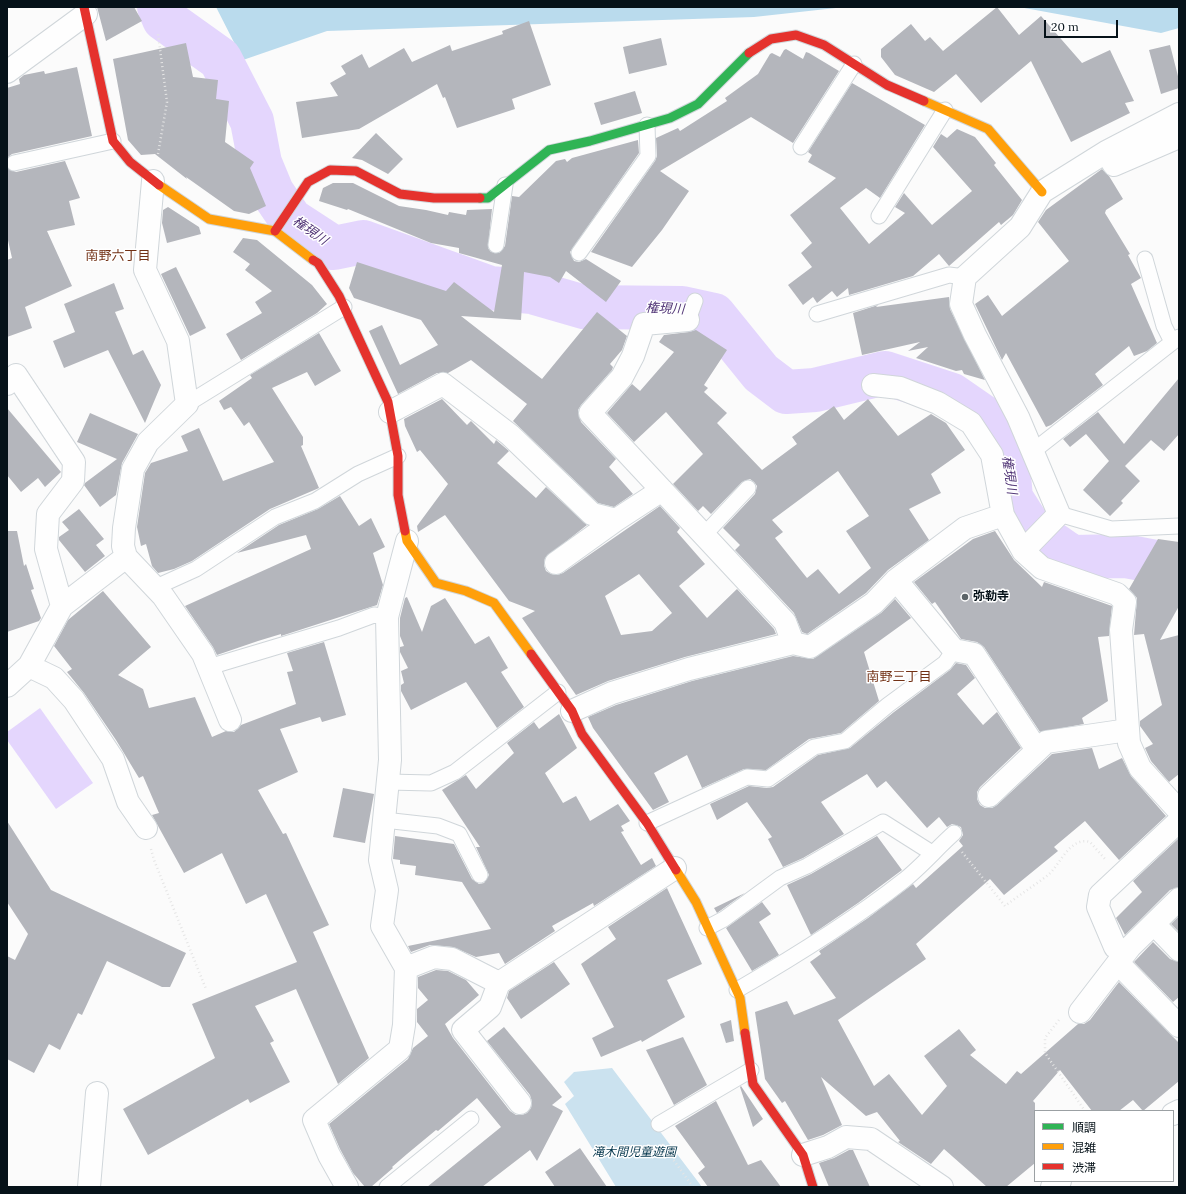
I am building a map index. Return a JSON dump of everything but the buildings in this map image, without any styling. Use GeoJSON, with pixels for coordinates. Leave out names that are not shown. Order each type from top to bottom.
{"type":"FeatureCollection","features":[{"type":"Feature","properties":{"kind":"street"},"geometry":{"type":"LineString","coordinates":[[7,72],[85,11],[113,141],[130,162],[153,181],[209,219],[275,231],[318,263],[340,296],[388,402],[398,456],[398,495],[407,541],[436,583],[466,591],[494,603],[572,711],[582,734],[647,823],[696,902],[737,990],[740,998],[753,1084],[803,1154],[813,1187]]}},
{"type":"Feature","properties":{"kind":"street"},"geometry":{"type":"LineString","coordinates":[[275,231],[308,182],[330,170],[356,171],[400,194],[434,198],[488,198],[549,150],[590,141],[670,118],[698,104],[753,49],[771,39],[796,35],[824,45],[887,85],[988,129],[1042,192]]}},
{"type":"Feature","properties":{"kind":"street"},"geometry":{"type":"LineString","coordinates":[[1028,546],[1054,519],[1032,452],[1018,417],[975,335],[962,304],[965,277],[1020,227],[1042,192],[1106,152],[1179,114]]}},
{"type":"Feature","properties":{"kind":"street"},"geometry":{"type":"LineString","coordinates":[[1106,152],[1114,165],[1179,137]]}},
{"type":"Feature","properties":{"kind":"street"},"geometry":{"type":"LineString","coordinates":[[153,181],[145,270],[178,341],[187,404],[148,442],[133,469],[124,528],[123,546],[126,557],[163,596],[203,654],[230,720]]}},
{"type":"Feature","properties":{"kind":"street"},"geometry":{"type":"LineString","coordinates":[[691,311],[644,324],[633,356],[622,377],[590,413],[785,622],[793,643]]}},
{"type":"Feature","properties":{"kind":"street"},"geometry":{"type":"LineString","coordinates":[[7,384],[16,375],[74,462],[73,481],[48,514],[46,549],[62,606]]}},
{"type":"Feature","properties":{"kind":"street"},"geometry":{"type":"LineString","coordinates":[[390,412],[443,384],[510,435],[592,514],[616,520]]}},
{"type":"Feature","properties":{"kind":"street"},"geometry":{"type":"LineString","coordinates":[[873,385],[907,391],[938,403],[971,423],[992,456],[1003,515],[1028,546],[1042,568],[1117,594],[1125,602],[1121,630],[1129,744],[1140,768],[1179,811]]}},
{"type":"Feature","properties":{"kind":"street"},"geometry":{"type":"LineString","coordinates":[[556,563],[616,520],[662,490]]}},
{"type":"Feature","properties":{"kind":"street"},"geometry":{"type":"LineString","coordinates":[[572,711],[619,690],[689,669],[793,643],[810,647],[874,603],[896,580],[965,528],[1003,515]]}},
{"type":"Feature","properties":{"kind":"street"},"geometry":{"type":"LineString","coordinates":[[347,1187],[329,1155],[314,1120],[400,1049],[404,1025],[406,968],[382,926],[387,890],[380,860],[390,760],[387,617],[407,541]]}},
{"type":"Feature","properties":{"kind":"street"},"geometry":{"type":"LineString","coordinates":[[7,686],[29,666],[62,606],[126,557]]}},
{"type":"Feature","properties":{"kind":"street"},"geometry":{"type":"LineString","coordinates":[[896,580],[954,650],[974,654],[1038,750]]}},
{"type":"Feature","properties":{"kind":"street"},"geometry":{"type":"LineString","coordinates":[[29,666],[54,678],[74,700],[113,759],[128,802],[146,828]]}},
{"type":"Feature","properties":{"kind":"street"},"geometry":{"type":"LineString","coordinates":[[989,796],[1046,742],[1128,730]]}},
{"type":"Feature","properties":{"kind":"street"},"geometry":{"type":"LineString","coordinates":[[1177,1021],[1117,955],[1098,907],[1100,895],[1179,821]]}},
{"type":"Feature","properties":{"kind":"street"},"geometry":{"type":"LineString","coordinates":[[520,1103],[463,1030],[490,1007],[499,983],[674,868]]}},
{"type":"Feature","properties":{"kind":"street"},"geometry":{"type":"LineString","coordinates":[[1080,1012],[1117,955],[1130,947],[1179,899]]}},
{"type":"Feature","properties":{"kind":"street"},"geometry":{"type":"LineString","coordinates":[[1154,924],[1179,950]]}},
{"type":"Feature","properties":{"kind":"street"},"geometry":{"type":"LineString","coordinates":[[406,968],[434,957],[452,959],[499,983]]}},
{"type":"Feature","properties":{"kind":"street"},"geometry":{"type":"LineString","coordinates":[[89,1187],[97,1093]]}},
{"type":"Feature","properties":{"kind":"street"},"geometry":{"type":"LineString","coordinates":[[803,1154],[828,1147],[846,1137],[871,1139],[942,1187]]}},
{"type":"Feature","properties":{"kind":"lane"},"geometry":{"type":"LineString","coordinates":[[801,147],[854,64]]}},
{"type":"Feature","properties":{"kind":"lane"},"geometry":{"type":"LineString","coordinates":[[879,216],[945,110]]}},
{"type":"Feature","properties":{"kind":"lane"},"geometry":{"type":"LineString","coordinates":[[579,253],[648,156],[647,125]]}},
{"type":"Feature","properties":{"kind":"lane"},"geometry":{"type":"LineString","coordinates":[[14,163],[113,141]]}},
{"type":"Feature","properties":{"kind":"lane"},"geometry":{"type":"LineString","coordinates":[[496,245],[504,185]]}},
{"type":"Feature","properties":{"kind":"lane"},"geometry":{"type":"LineString","coordinates":[[1032,452],[1175,340],[1164,326],[1145,259]]}},
{"type":"Feature","properties":{"kind":"lane"},"geometry":{"type":"LineString","coordinates":[[817,314],[949,275],[965,277]]}},
{"type":"Feature","properties":{"kind":"lane"},"geometry":{"type":"LineString","coordinates":[[187,404],[344,307]]}},
{"type":"Feature","properties":{"kind":"lane"},"geometry":{"type":"LineString","coordinates":[[154,588],[196,569],[275,518],[315,501],[358,474],[398,456]]}},
{"type":"Feature","properties":{"kind":"lane"},"geometry":{"type":"LineString","coordinates":[[704,535],[748,488]]}},
{"type":"Feature","properties":{"kind":"lane"},"geometry":{"type":"LineString","coordinates":[[1054,519],[1111,529],[1179,526]]}},
{"type":"Feature","properties":{"kind":"lane"},"geometry":{"type":"LineString","coordinates":[[208,667],[339,628],[374,615],[387,617]]}},
{"type":"Feature","properties":{"kind":"lane"},"geometry":{"type":"LineString","coordinates":[[647,823],[747,777],[768,780],[814,747],[845,741],[888,705],[945,663],[954,650]]}},
{"type":"Feature","properties":{"kind":"lane"},"geometry":{"type":"LineString","coordinates":[[388,782],[431,784],[455,772],[558,692]]}},
{"type":"Feature","properties":{"kind":"lane"},"geometry":{"type":"LineString","coordinates":[[384,820],[438,826],[459,834],[480,875]]}},
{"type":"Feature","properties":{"kind":"lane"},"geometry":{"type":"LineString","coordinates":[[708,928],[724,919],[780,878],[807,866],[883,822],[932,853]]}},
{"type":"Feature","properties":{"kind":"lane"},"geometry":{"type":"LineString","coordinates":[[737,990],[795,956],[854,917],[904,880],[952,835]]}},
{"type":"Feature","properties":{"kind":"lane"},"geometry":{"type":"LineString","coordinates":[[659,1124],[751,1070]]}},
{"type":"Feature","properties":{"kind":"lane"},"geometry":{"type":"LineString","coordinates":[[387,1187],[471,1119]]}},
{"type":"Feature","properties":{"kind":"path"},"geometry":{"type":"LineString","coordinates":[[153,181],[167,102],[158,34]]}},
{"type":"Feature","properties":{"kind":"path"},"geometry":{"type":"LineString","coordinates":[[146,828],[154,860],[206,989]]}},
{"type":"Feature","properties":{"kind":"path"},"geometry":{"type":"LineString","coordinates":[[952,835],[1004,906],[1050,873],[1066,851],[1079,842],[1090,842],[1106,861]]}},
{"type":"Feature","properties":{"kind":"path"},"geometry":{"type":"LineString","coordinates":[[659,1124],[653,1132],[693,1187]]}},
{"type":"Feature","properties":{"kind":"green space","name":"滝木間児童遊園"},"geometry":{"type":"Polygon","coordinates":[[[612,1068],[702,1187],[616,1187],[565,1104],[574,1096],[564,1082],[574,1072],[612,1068]]]}},
{"type":"Feature","properties":{"kind":"shaded area"},"geometry":{"type":"Polygon","coordinates":[[[216,7],[845,7],[754,17],[327,31],[243,60],[216,7]]]}},
{"type":"Feature","properties":{"kind":"shaded area"},"geometry":{"type":"Polygon","coordinates":[[[1019,7],[1179,7],[1179,28],[1161,33],[1019,7]]]}},
{"type":"Feature","properties":{"kind":"shaded area"},"geometry":{"type":"Polygon","coordinates":[[[40,708],[93,783],[56,809],[7,740],[7,732],[40,708]]]}},
{"type":"Feature","properties":{"kind":"waterway","name":"権現川"},"geometry":{"type":"LineString","coordinates":[[159,7],[164,19],[220,59],[252,121],[260,163],[272,192],[291,220],[334,248],[363,242],[490,288],[532,292],[584,307],[682,308],[714,315],[761,373],[786,392],[815,390],[885,373],[952,395],[991,422],[1007,454],[1011,498],[1030,528],[1072,557],[1125,556],[1167,564],[1179,574]]}},
{"type":"Feature","properties":{"kind":"traffic: fast"},"geometry":{"type":"LineString","coordinates":[[480,198],[488,198],[549,150],[590,141],[670,118],[698,104],[749,53]]}},
{"type":"Feature","properties":{"kind":"traffic: slow"},"geometry":{"type":"LineString","coordinates":[[924,101],[988,129],[1042,192]]}},
{"type":"Feature","properties":{"kind":"traffic: slow"},"geometry":{"type":"LineString","coordinates":[[159,185],[209,219],[275,231],[313,260]]}},
{"type":"Feature","properties":{"kind":"traffic: slow"},"geometry":{"type":"LineString","coordinates":[[405,531],[407,541],[436,583],[466,591],[494,603],[531,654]]}},
{"type":"Feature","properties":{"kind":"traffic: slow"},"geometry":{"type":"LineString","coordinates":[[676,870],[696,902],[740,998],[745,1033]]}},
{"type":"Feature","properties":{"kind":"traffic: jam"},"geometry":{"type":"LineString","coordinates":[[84,7],[113,141],[130,162],[159,185]]}},
{"type":"Feature","properties":{"kind":"traffic: jam"},"geometry":{"type":"LineString","coordinates":[[749,53],[771,39],[796,35],[824,45],[887,85],[924,101]]}},
{"type":"Feature","properties":{"kind":"traffic: jam"},"geometry":{"type":"LineString","coordinates":[[275,231],[308,182],[330,170],[356,171],[400,194],[434,198],[480,198]]}},
{"type":"Feature","properties":{"kind":"traffic: jam"},"geometry":{"type":"LineString","coordinates":[[313,260],[318,263],[339,296],[388,402],[398,456],[398,495],[405,531]]}},
{"type":"Feature","properties":{"kind":"traffic: jam"},"geometry":{"type":"LineString","coordinates":[[531,654],[572,711],[582,734],[647,823],[676,870]]}},
{"type":"Feature","properties":{"kind":"traffic: jam"},"geometry":{"type":"LineString","coordinates":[[745,1033],[753,1084],[803,1155],[813,1187]]}},
{"type":"Feature","properties":{"kind":"place","name":"弥勒寺"},"geometry":{"type":"Point","coordinates":[965,597]}},
{"type":"Feature","properties":{"kind":"district","name":"南野六丁目"},"geometry":{"type":"Point","coordinates":[118,256]}},
{"type":"Feature","properties":{"kind":"district","name":"南野三丁目"},"geometry":{"type":"Point","coordinates":[899,677]}}]}
